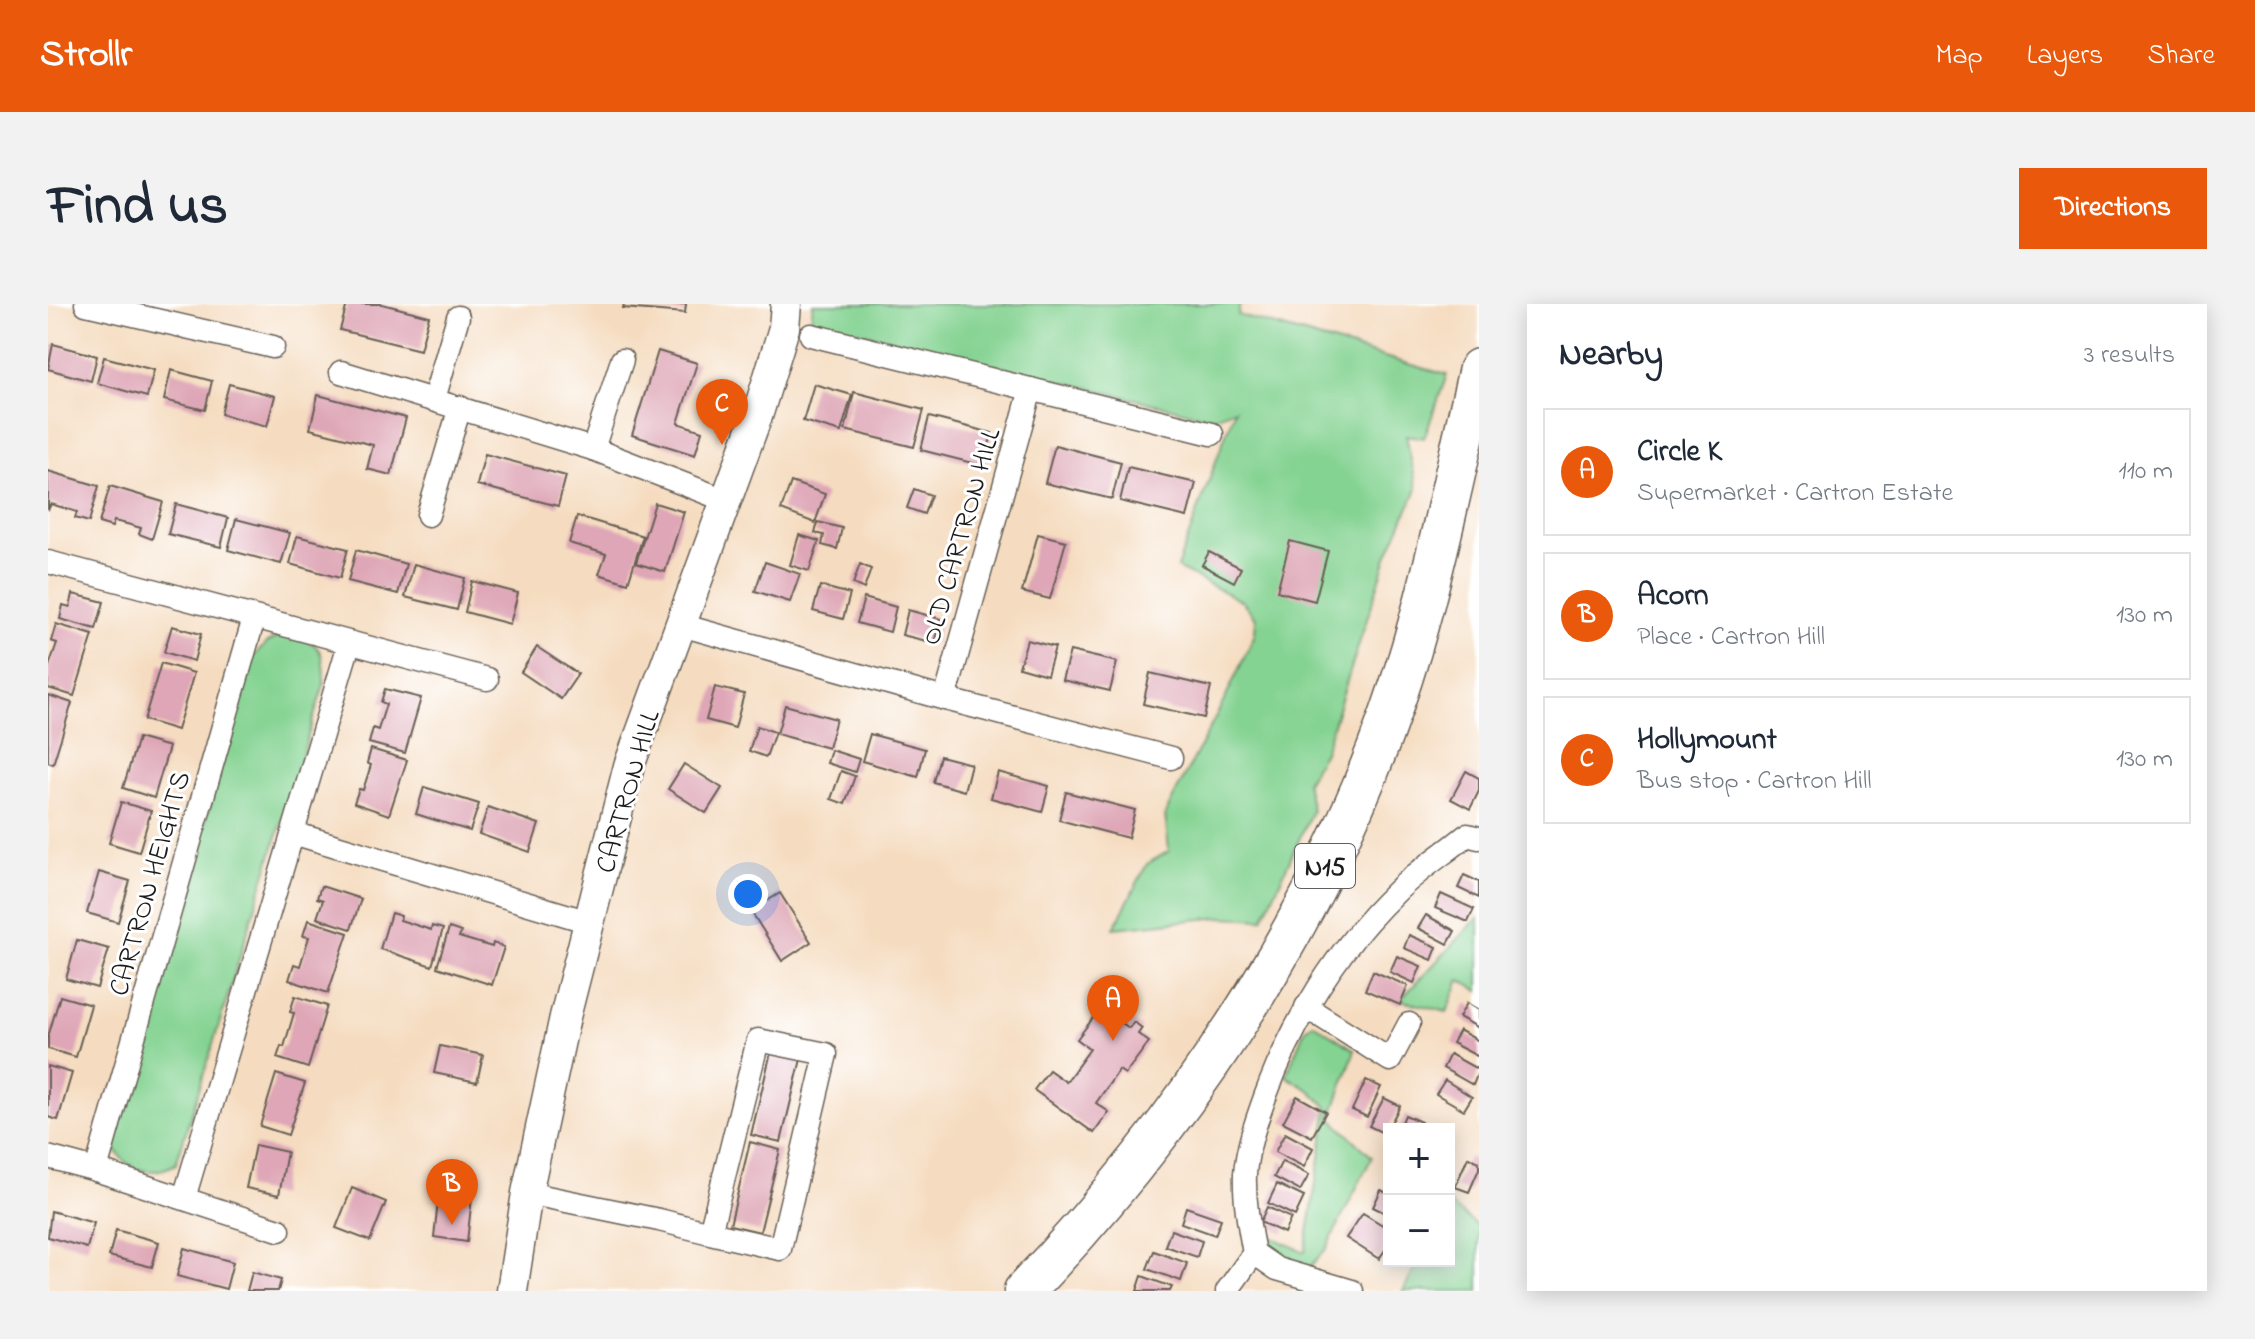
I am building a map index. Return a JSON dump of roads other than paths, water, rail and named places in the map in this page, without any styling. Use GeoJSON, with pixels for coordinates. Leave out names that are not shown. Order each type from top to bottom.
{"type":"FeatureCollection","features":[{"type":"Feature","properties":{"kind":"highway","name":"N15"},"geometry":{"type":"LineString","coordinates":[[1024,1291],[1086,1226],[1173,1117],[1265,979],[1324,867],[1370,767],[1410,652],[1479,369]]}},
{"type":"Feature","properties":{"kind":"main road","name":"CARTRON HILL"},"geometry":{"type":"LineString","coordinates":[[512,1291],[527,1193],[565,1017],[629,766],[767,385],[784,328],[786,304]]}},
{"type":"Feature","properties":{"kind":"street"},"geometry":{"type":"LineString","coordinates":[[86,304],[273,347]]}},
{"type":"Feature","properties":{"kind":"street"},"geometry":{"type":"LineString","coordinates":[[434,399],[458,317]]}},
{"type":"Feature","properties":{"kind":"street"},"geometry":{"type":"LineString","coordinates":[[811,335],[1212,434]]}},
{"type":"Feature","properties":{"kind":"street"},"geometry":{"type":"LineString","coordinates":[[593,449],[622,360]]}},
{"type":"Feature","properties":{"kind":"street"},"geometry":{"type":"LineString","coordinates":[[341,372],[593,449],[725,500]]}},
{"type":"Feature","properties":{"kind":"street","name":"OLD CARTRON HILL"},"geometry":{"type":"LineString","coordinates":[[945,699],[1031,389]]}},
{"type":"Feature","properties":{"kind":"street"},"geometry":{"type":"LineString","coordinates":[[428,515],[460,407]]}},
{"type":"Feature","properties":{"kind":"street"},"geometry":{"type":"LineString","coordinates":[[48,562],[487,679]]}},
{"type":"Feature","properties":{"kind":"street","name":"CARTRON HEIGHTS"},"geometry":{"type":"LineString","coordinates":[[96,1170],[254,618]]}},
{"type":"Feature","properties":{"kind":"street"},"geometry":{"type":"LineString","coordinates":[[681,625],[1171,758]]}},
{"type":"Feature","properties":{"kind":"street"},"geometry":{"type":"LineString","coordinates":[[184,1198],[349,644]]}},
{"type":"Feature","properties":{"kind":"street"},"geometry":{"type":"LineString","coordinates":[[293,833],[589,922]]}},
{"type":"Feature","properties":{"kind":"street"},"geometry":{"type":"LineString","coordinates":[[1352,1291],[1277,1269],[1254,1253],[1246,1211],[1245,1173],[1251,1135],[1280,1057],[1306,1007],[1332,967],[1396,892],[1467,835],[1479,838]]}},
{"type":"Feature","properties":{"kind":"street"},"geometry":{"type":"LineString","coordinates":[[1306,1007],[1390,1060],[1409,1024]]}},
{"type":"Feature","properties":{"kind":"street"},"geometry":{"type":"LineString","coordinates":[[527,1193],[780,1249],[826,1054],[758,1040],[710,1233]]}},
{"type":"Feature","properties":{"kind":"street"},"geometry":{"type":"LineString","coordinates":[[48,1157],[279,1230]]}},
{"type":"Feature","properties":{"kind":"street"},"geometry":{"type":"LineString","coordinates":[[1227,1291],[1254,1253]]}},
{"type":"Feature","properties":{"kind":"place","name":"Hollymount"},"geometry":{"type":"Point","coordinates":[722,445]}},
{"type":"Feature","properties":{"kind":"place","name":"Circle K"},"geometry":{"type":"Point","coordinates":[1113,1041]}},
{"type":"Feature","properties":{"kind":"place","name":"Acorn"},"geometry":{"type":"Point","coordinates":[452,1225]}}]}
